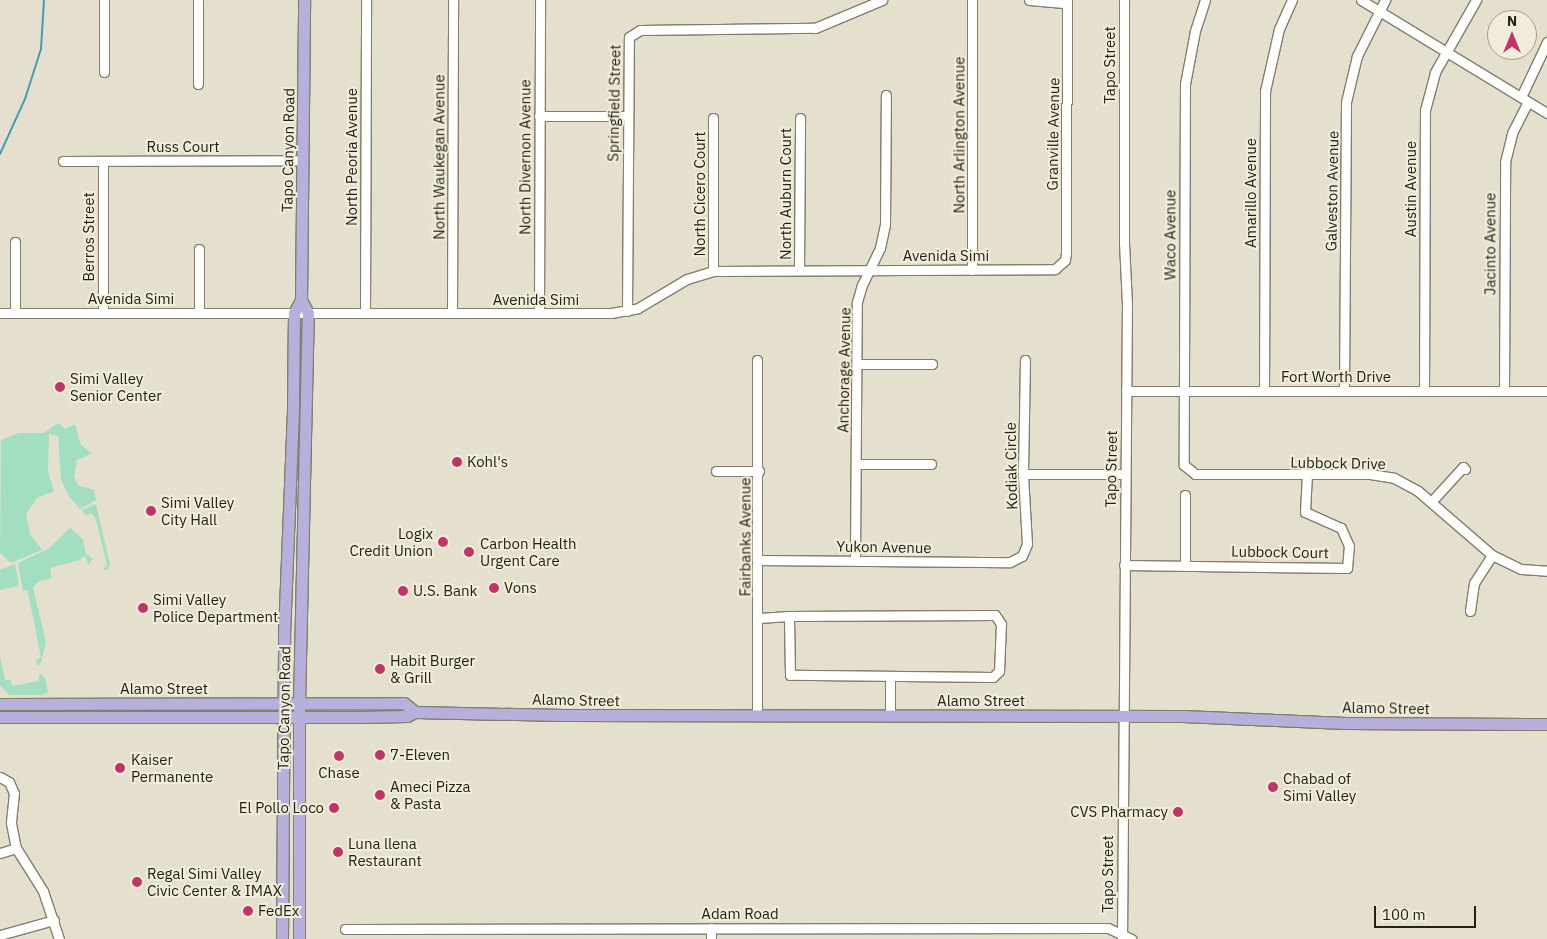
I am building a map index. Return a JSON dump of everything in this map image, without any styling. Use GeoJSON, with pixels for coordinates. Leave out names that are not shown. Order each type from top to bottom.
{"type":"FeatureCollection","features":[{"type":"Feature","properties":{"kind":"main road","name":"Tapo Canyon Road"},"geometry":{"type":"LineString","coordinates":[[282,939],[284,704],[294,313],[301,300],[304,0]]}},
{"type":"Feature","properties":{"kind":"main road","name":"Tapo Canyon Road"},"geometry":{"type":"LineString","coordinates":[[299,939],[299,703],[308,313],[301,300]]}},
{"type":"Feature","properties":{"kind":"main road","name":"Alamo Street"},"geometry":{"type":"LineString","coordinates":[[0,704],[404,703],[415,712]]}},
{"type":"Feature","properties":{"kind":"main road","name":"Alamo Street"},"geometry":{"type":"LineString","coordinates":[[0,718],[407,716],[415,712],[1122,716],[1345,723],[1547,724]]}},
{"type":"Feature","properties":{"kind":"street"},"geometry":{"type":"LineString","coordinates":[[104,0],[104,72]]}},
{"type":"Feature","properties":{"kind":"street"},"geometry":{"type":"LineString","coordinates":[[198,0],[198,84]]}},
{"type":"Feature","properties":{"kind":"street","name":"North Peoria Avenue"},"geometry":{"type":"LineString","coordinates":[[366,0],[366,313]]}},
{"type":"Feature","properties":{"kind":"street","name":"North Waukegan Avenue"},"geometry":{"type":"LineString","coordinates":[[452,313],[453,0]]}},
{"type":"Feature","properties":{"kind":"street","name":"North Divernon Avenue"},"geometry":{"type":"LineString","coordinates":[[539,313],[540,0]]}},
{"type":"Feature","properties":{"kind":"street","name":"Springfield Street"},"geometry":{"type":"LineString","coordinates":[[627,311],[627,41],[636,31],[803,30],[828,24],[882,0]]}},
{"type":"Feature","properties":{"kind":"street","name":"North Arlington Avenue"},"geometry":{"type":"LineString","coordinates":[[972,0],[972,270]]}},
{"type":"Feature","properties":{"kind":"street"},"geometry":{"type":"LineString","coordinates":[[1029,0],[1068,2]]}},
{"type":"Feature","properties":{"kind":"street","name":"Tapo Street"},"geometry":{"type":"LineString","coordinates":[[1122,936],[1122,716],[1126,391],[1124,0]]}},
{"type":"Feature","properties":{"kind":"street","name":"Waco Avenue"},"geometry":{"type":"LineString","coordinates":[[1188,472],[1184,465],[1183,391],[1184,84],[1194,31],[1205,0]]}},
{"type":"Feature","properties":{"kind":"street","name":"Amarillo Avenue"},"geometry":{"type":"LineString","coordinates":[[1264,391],[1265,91],[1279,29],[1292,0]]}},
{"type":"Feature","properties":{"kind":"street"},"geometry":{"type":"LineString","coordinates":[[1361,0],[1547,114]]}},
{"type":"Feature","properties":{"kind":"street","name":"Galveston Avenue"},"geometry":{"type":"LineString","coordinates":[[1344,390],[1346,102],[1357,56],[1378,10],[1385,0]]}},
{"type":"Feature","properties":{"kind":"street","name":"Austin Avenue"},"geometry":{"type":"LineString","coordinates":[[1424,391],[1425,110],[1430,84],[1476,0]]}},
{"type":"Feature","properties":{"kind":"street","name":"Granville Avenue"},"geometry":{"type":"LineString","coordinates":[[1061,266],[1066,252],[1068,2]]}},
{"type":"Feature","properties":{"kind":"street","name":"Jacinto Avenue"},"geometry":{"type":"LineString","coordinates":[[1504,390],[1505,162],[1512,133],[1547,42]]}},
{"type":"Feature","properties":{"kind":"street","name":"Anchorage Avenue"},"geometry":{"type":"LineString","coordinates":[[855,560],[858,302],[868,270],[880,248],[885,225],[886,95]]}},
{"type":"Feature","properties":{"kind":"street"},"geometry":{"type":"LineString","coordinates":[[539,116],[627,116]]}},
{"type":"Feature","properties":{"kind":"street","name":"North Cicero Court"},"geometry":{"type":"LineString","coordinates":[[713,271],[714,118]]}},
{"type":"Feature","properties":{"kind":"street","name":"North Auburn Court"},"geometry":{"type":"LineString","coordinates":[[800,118],[800,270]]}},
{"type":"Feature","properties":{"kind":"street","name":"Russ Court"},"geometry":{"type":"LineString","coordinates":[[63,161],[303,160]]}},
{"type":"Feature","properties":{"kind":"street","name":"Berros Street"},"geometry":{"type":"LineString","coordinates":[[103,161],[103,313]]}},
{"type":"Feature","properties":{"kind":"street"},"geometry":{"type":"LineString","coordinates":[[15,242],[15,313]]}},
{"type":"Feature","properties":{"kind":"street"},"geometry":{"type":"LineString","coordinates":[[199,249],[199,313]]}},
{"type":"Feature","properties":{"kind":"street","name":"Avenida Simi"},"geometry":{"type":"LineString","coordinates":[[0,313],[539,313],[627,311],[649,303],[687,279],[713,271],[1048,270],[1061,266]]}},
{"type":"Feature","properties":{"kind":"street","name":"Fairbanks Avenue"},"geometry":{"type":"LineString","coordinates":[[757,360],[759,471],[757,715]]}},
{"type":"Feature","properties":{"kind":"street","name":"Kodiak Circle"},"geometry":{"type":"LineString","coordinates":[[1010,562],[1022,556],[1027,544],[1023,474],[1025,360]]}},
{"type":"Feature","properties":{"kind":"street"},"geometry":{"type":"LineString","coordinates":[[857,364],[932,364]]}},
{"type":"Feature","properties":{"kind":"street","name":"Fort Worth Drive"},"geometry":{"type":"LineString","coordinates":[[1126,391],[1547,391]]}},
{"type":"Feature","properties":{"kind":"street"},"geometry":{"type":"LineString","coordinates":[[856,464],[932,464]]}},
{"type":"Feature","properties":{"kind":"street"},"geometry":{"type":"LineString","coordinates":[[1431,502],[1462,467],[1465,469]]}},
{"type":"Feature","properties":{"kind":"street"},"geometry":{"type":"LineString","coordinates":[[716,471],[759,471]]}},
{"type":"Feature","properties":{"kind":"street","name":"Lubbock Drive"},"geometry":{"type":"LineString","coordinates":[[1188,472],[1195,474],[1307,476],[1380,475],[1406,483],[1431,502],[1492,556],[1521,569],[1547,571]]}},
{"type":"Feature","properties":{"kind":"street"},"geometry":{"type":"LineString","coordinates":[[1023,474],[1125,474]]}},
{"type":"Feature","properties":{"kind":"street","name":"Lubbock Court"},"geometry":{"type":"LineString","coordinates":[[1124,565],[1347,568],[1349,546],[1342,528],[1305,512],[1307,476]]}},
{"type":"Feature","properties":{"kind":"street"},"geometry":{"type":"LineString","coordinates":[[1185,495],[1185,566]]}},
{"type":"Feature","properties":{"kind":"street"},"geometry":{"type":"LineString","coordinates":[[1470,611],[1474,583],[1492,556]]}},
{"type":"Feature","properties":{"kind":"street","name":"Yukon Avenue"},"geometry":{"type":"LineString","coordinates":[[758,560],[1010,562]]}},
{"type":"Feature","properties":{"kind":"street"},"geometry":{"type":"LineString","coordinates":[[759,618],[789,616],[998,617],[1001,624],[999,670],[993,678],[790,675],[789,616]]}},
{"type":"Feature","properties":{"kind":"street"},"geometry":{"type":"LineString","coordinates":[[890,676],[890,716]]}},
{"type":"Feature","properties":{"kind":"street"},"geometry":{"type":"LineString","coordinates":[[3,778],[14,793],[11,823],[16,848],[43,891],[59,939]]}},
{"type":"Feature","properties":{"kind":"street"},"geometry":{"type":"LineString","coordinates":[[0,853],[16,848]]}},
{"type":"Feature","properties":{"kind":"street"},"geometry":{"type":"LineString","coordinates":[[0,935],[54,920]]}},
{"type":"Feature","properties":{"kind":"street"},"geometry":{"type":"LineString","coordinates":[[711,928],[711,939]]}},
{"type":"Feature","properties":{"kind":"street","name":"Adam Road"},"geometry":{"type":"LineString","coordinates":[[345,929],[1108,928],[1132,939]]}},
{"type":"Feature","properties":{"kind":"green space"},"geometry":{"type":"Polygon","coordinates":[[[58,423],[65,429],[75,424],[81,445],[92,454],[77,460],[74,477],[78,485],[94,490],[96,500],[80,509],[70,498],[61,480],[58,436],[49,434],[48,471],[54,491],[37,498],[26,514],[30,534],[42,550],[11,563],[0,553],[1,440],[19,433],[44,433],[58,423]]]}},
{"type":"Feature","properties":{"kind":"green space"},"geometry":{"type":"Polygon","coordinates":[[[96,504],[110,564],[108,569],[103,570],[107,564],[95,517],[91,513],[86,516],[82,510],[96,504]]]}},
{"type":"Feature","properties":{"kind":"green space"},"geometry":{"type":"Polygon","coordinates":[[[70,528],[83,539],[86,554],[93,559],[88,565],[86,557],[82,557],[80,560],[50,568],[52,578],[38,582],[33,588],[46,642],[41,663],[37,666],[36,661],[41,657],[29,597],[27,590],[23,591],[18,563],[48,549],[70,528]]]}},
{"type":"Feature","properties":{"kind":"green space"},"geometry":{"type":"Polygon","coordinates":[[[15,564],[19,586],[0,590],[0,570],[15,564]]]}},
{"type":"Feature","properties":{"kind":"green space"},"geometry":{"type":"Polygon","coordinates":[[[0,656],[5,680],[11,680],[12,686],[38,681],[40,674],[45,678],[48,692],[42,695],[9,695],[0,685],[0,656]]]}},
{"type":"Feature","properties":{"kind":"waterway"},"geometry":{"type":"LineString","coordinates":[[0,154],[25,99],[41,49],[44,0]]}},
{"type":"Feature","properties":{"kind":"place","name":"Simi Valley Senior Center"},"geometry":{"type":"Point","coordinates":[60,387]}},
{"type":"Feature","properties":{"kind":"place","name":"Kohl's"},"geometry":{"type":"Point","coordinates":[457,462]}},
{"type":"Feature","properties":{"kind":"place","name":"Simi Valley City Hall"},"geometry":{"type":"Point","coordinates":[151,511]}},
{"type":"Feature","properties":{"kind":"place","name":"Logix Credit Union"},"geometry":{"type":"Point","coordinates":[443,542]}},
{"type":"Feature","properties":{"kind":"place","name":"Carbon Health Urgent Care"},"geometry":{"type":"Point","coordinates":[469,552]}},
{"type":"Feature","properties":{"kind":"place","name":"Vons"},"geometry":{"type":"Point","coordinates":[494,588]}},
{"type":"Feature","properties":{"kind":"place","name":"U.S. Bank"},"geometry":{"type":"Point","coordinates":[403,591]}},
{"type":"Feature","properties":{"kind":"place","name":"Simi Valley Police Department"},"geometry":{"type":"Point","coordinates":[143,608]}},
{"type":"Feature","properties":{"kind":"place","name":"Habit Burger & Grill"},"geometry":{"type":"Point","coordinates":[380,669]}},
{"type":"Feature","properties":{"kind":"place","name":"7-Eleven"},"geometry":{"type":"Point","coordinates":[380,755]}},
{"type":"Feature","properties":{"kind":"place","name":"Chase"},"geometry":{"type":"Point","coordinates":[339,756]}},
{"type":"Feature","properties":{"kind":"place","name":"Kaiser Permanente"},"geometry":{"type":"Point","coordinates":[120,768]}},
{"type":"Feature","properties":{"kind":"place","name":"Chabad of Simi Valley"},"geometry":{"type":"Point","coordinates":[1273,787]}},
{"type":"Feature","properties":{"kind":"place","name":"Ameci Pizza & Pasta"},"geometry":{"type":"Point","coordinates":[380,795]}},
{"type":"Feature","properties":{"kind":"place","name":"El Pollo Loco"},"geometry":{"type":"Point","coordinates":[334,808]}},
{"type":"Feature","properties":{"kind":"place","name":"CVS Pharmacy"},"geometry":{"type":"Point","coordinates":[1178,812]}},
{"type":"Feature","properties":{"kind":"place","name":"Luna llena Restaurant"},"geometry":{"type":"Point","coordinates":[338,852]}},
{"type":"Feature","properties":{"kind":"place","name":"Regal Simi Valley Civic Center & IMAX"},"geometry":{"type":"Point","coordinates":[137,882]}},
{"type":"Feature","properties":{"kind":"place","name":"FedEx"},"geometry":{"type":"Point","coordinates":[248,911]}}]}
